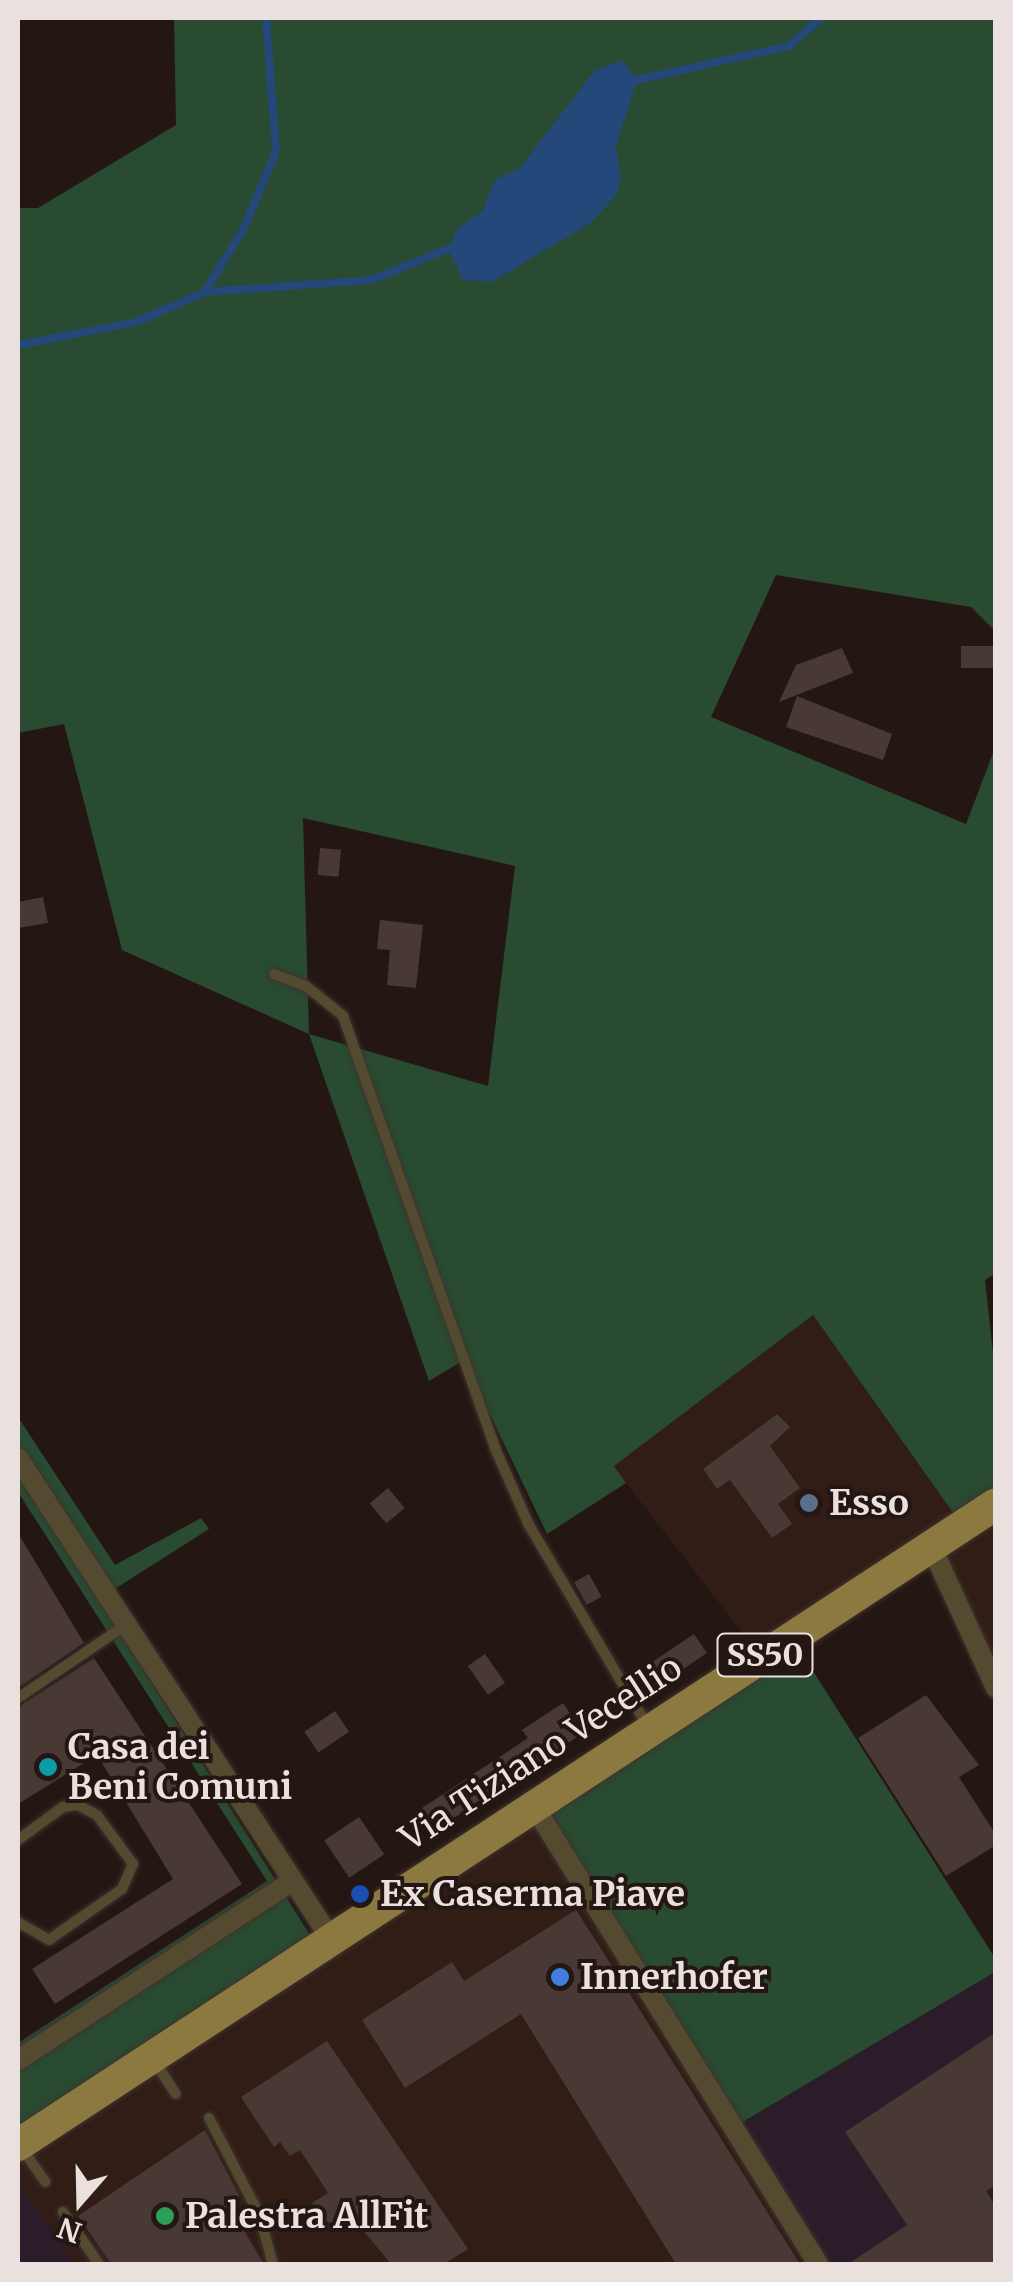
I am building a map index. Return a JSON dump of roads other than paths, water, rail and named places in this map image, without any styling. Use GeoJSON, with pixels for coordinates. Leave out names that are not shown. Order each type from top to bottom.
{"type":"FeatureCollection","features":[{"type":"Feature","properties":{"kind":"main road","name":"Via Tiziano Vecellio"},"geometry":{"type":"LineString","coordinates":[[18,2145],[996,1504]]}},
{"type":"Feature","properties":{"kind":"street"},"geometry":{"type":"LineString","coordinates":[[18,1458],[331,1939]]}},
{"type":"Feature","properties":{"kind":"street"},"geometry":{"type":"LineString","coordinates":[[931,1546],[996,1688]]}},
{"type":"Feature","properties":{"kind":"street"},"geometry":{"type":"LineString","coordinates":[[534,1806],[818,2264]]}},
{"type":"Feature","properties":{"kind":"street"},"geometry":{"type":"LineString","coordinates":[[18,2060],[293,1881]]}},
{"type":"Feature","properties":{"kind":"lane"},"geometry":{"type":"LineString","coordinates":[[274,974],[306,986],[342,1016],[495,1448],[528,1525],[650,1730]]}},
{"type":"Feature","properties":{"kind":"lane"},"geometry":{"type":"LineString","coordinates":[[18,1698],[126,1625]]}},
{"type":"Feature","properties":{"kind":"lane"},"geometry":{"type":"LineString","coordinates":[[18,1840],[63,1807],[78,1806],[98,1815],[133,1864],[122,1889],[49,1940],[18,1922]]}},
{"type":"Feature","properties":{"kind":"lane"},"geometry":{"type":"LineString","coordinates":[[152,2057],[176,2094]]}},
{"type":"Feature","properties":{"kind":"lane"},"geometry":{"type":"LineString","coordinates":[[209,2118],[259,2214],[273,2264]]}},
{"type":"Feature","properties":{"kind":"lane","name":"Via Tiziano Vecellio"},"geometry":{"type":"LineString","coordinates":[[18,2145],[46,2182]]}},
{"type":"Feature","properties":{"kind":"lane"},"geometry":{"type":"LineString","coordinates":[[64,2212],[99,2264]]}},
{"type":"Feature","properties":{"kind":"water"},"geometry":{"type":"Polygon","coordinates":[[[623,60],[637,80],[616,146],[621,178],[616,196],[589,224],[492,282],[463,280],[448,249],[458,228],[482,212],[495,180],[520,168],[594,71],[623,60]]]}},
{"type":"Feature","properties":{"kind":"waterway"},"geometry":{"type":"LineString","coordinates":[[18,345],[136,322],[205,292],[244,228],[276,151],[266,18]]}},
{"type":"Feature","properties":{"kind":"waterway"},"geometry":{"type":"LineString","coordinates":[[637,80],[789,46],[821,18]]}},
{"type":"Feature","properties":{"kind":"waterway"},"geometry":{"type":"LineString","coordinates":[[205,292],[371,280],[448,249]]}},
{"type":"Feature","properties":{"kind":"place","name":"Esso"},"geometry":{"type":"Point","coordinates":[809,1503]}},
{"type":"Feature","properties":{"kind":"place","name":"Casa dei Beni Comuni"},"geometry":{"type":"Point","coordinates":[48,1767]}},
{"type":"Feature","properties":{"kind":"place","name":"Ex Caserma Piave"},"geometry":{"type":"Point","coordinates":[360,1894]}},
{"type":"Feature","properties":{"kind":"place","name":"Innerhofer"},"geometry":{"type":"Point","coordinates":[560,1977]}},
{"type":"Feature","properties":{"kind":"place","name":"Palestra AllFit"},"geometry":{"type":"Point","coordinates":[165,2216]}}]}
